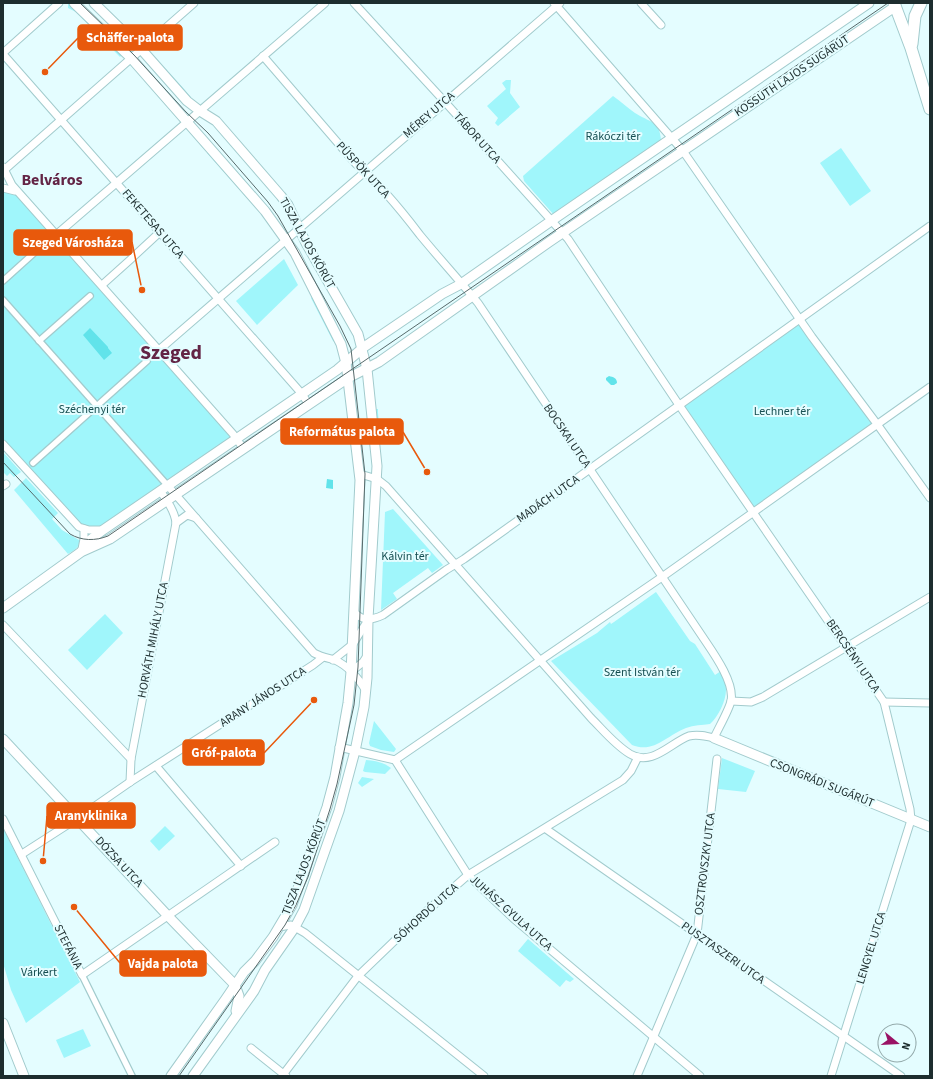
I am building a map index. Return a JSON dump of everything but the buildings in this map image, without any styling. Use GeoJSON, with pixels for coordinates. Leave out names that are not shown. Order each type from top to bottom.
{"type":"FeatureCollection","features":[{"type":"Feature","properties":{"kind":"main road"},"geometry":{"type":"LineString","coordinates":[[911,48],[915,16],[920,3]]}},
{"type":"Feature","properties":{"kind":"main road"},"geometry":{"type":"LineString","coordinates":[[897,4],[930,109]]}},
{"type":"Feature","properties":{"kind":"street"},"geometry":{"type":"LineString","coordinates":[[3,54],[59,3]]}},
{"type":"Feature","properties":{"kind":"street","name":"TISZA LAJOS KÖRÚT"},"geometry":{"type":"LineString","coordinates":[[74,3],[136,53],[187,101],[194,117]]}},
{"type":"Feature","properties":{"kind":"street","name":"TISZA LAJOS KÖRÚT"},"geometry":{"type":"LineString","coordinates":[[94,3],[136,53],[194,117],[295,253],[342,344],[346,363],[360,474],[353,644],[348,703],[335,777],[327,807],[292,905],[279,927],[259,955],[244,972],[226,1000],[171,1076]]}},
{"type":"Feature","properties":{"kind":"street"},"geometry":{"type":"LineString","coordinates":[[194,3],[4,169],[12,186],[102,285],[237,439],[243,448]]}},
{"type":"Feature","properties":{"kind":"street"},"geometry":{"type":"LineString","coordinates":[[56,235],[117,184],[325,3]]}},
{"type":"Feature","properties":{"kind":"street","name":"TÁBOR UTCA"},"geometry":{"type":"LineString","coordinates":[[354,3],[551,221]]}},
{"type":"Feature","properties":{"kind":"street"},"geometry":{"type":"LineString","coordinates":[[641,3],[661,25]]}},
{"type":"Feature","properties":{"kind":"street","name":"KOSSUTH LAJOS SUGÁRÚT"},"geometry":{"type":"LineString","coordinates":[[81,552],[90,540],[103,530],[302,394],[346,363],[362,349],[442,294],[461,284],[869,3]]}},
{"type":"Feature","properties":{"kind":"street"},"geometry":{"type":"LineString","coordinates":[[557,4],[683,151],[799,319],[930,498]]}},
{"type":"Feature","properties":{"kind":"street","name":"MÉREY UTCA"},"geometry":{"type":"LineString","coordinates":[[159,350],[557,4]]}},
{"type":"Feature","properties":{"kind":"street","name":"KOSSUTH LAJOS SUGÁRÚT"},"geometry":{"type":"LineString","coordinates":[[81,552],[110,539],[348,378],[379,362],[562,233],[897,4]]}},
{"type":"Feature","properties":{"kind":"street","name":"FEKETESAS UTCA"},"geometry":{"type":"LineString","coordinates":[[3,54],[302,394],[309,405]]}},
{"type":"Feature","properties":{"kind":"street","name":"PÜSPÖK UTCA"},"geometry":{"type":"LineString","coordinates":[[263,56],[356,164],[403,213],[461,284]]}},
{"type":"Feature","properties":{"kind":"street","name":"TISZA LAJOS KÖRÚT"},"geometry":{"type":"LineString","coordinates":[[194,117],[216,121],[288,205],[299,228],[358,334],[367,368],[377,466],[368,619],[368,672],[366,691],[355,750],[339,811],[304,910],[295,927],[265,970],[254,991],[194,1076]]}},
{"type":"Feature","properties":{"kind":"street"},"geometry":{"type":"LineString","coordinates":[[3,188],[18,192]]}},
{"type":"Feature","properties":{"kind":"street"},"geometry":{"type":"LineString","coordinates":[[551,221],[562,233],[753,511]]}},
{"type":"Feature","properties":{"kind":"street"},"geometry":{"type":"LineString","coordinates":[[679,405],[930,226]]}},
{"type":"Feature","properties":{"kind":"street"},"geometry":{"type":"LineString","coordinates":[[102,285],[160,232]]}},
{"type":"Feature","properties":{"kind":"street"},"geometry":{"type":"LineString","coordinates":[[3,281],[44,244]]}},
{"type":"Feature","properties":{"kind":"street"},"geometry":{"type":"LineString","coordinates":[[461,284],[472,296]]}},
{"type":"Feature","properties":{"kind":"street"},"geometry":{"type":"LineString","coordinates":[[39,341],[90,296]]}},
{"type":"Feature","properties":{"kind":"street","name":"BOCSKAI UTCA"},"geometry":{"type":"LineString","coordinates":[[472,296],[662,577]]}},
{"type":"Feature","properties":{"kind":"street"},"geometry":{"type":"LineString","coordinates":[[3,300],[314,653],[322,658],[333,660],[343,665],[361,683],[366,691]]}},
{"type":"Feature","properties":{"kind":"street"},"geometry":{"type":"LineString","coordinates":[[33,462],[147,361]]}},
{"type":"Feature","properties":{"kind":"street"},"geometry":{"type":"LineString","coordinates":[[340,747],[395,760],[662,577],[930,386]]}},
{"type":"Feature","properties":{"kind":"street","name":"MADÁCH UTCA"},"geometry":{"type":"LineString","coordinates":[[455,564],[590,470],[679,405]]}},
{"type":"Feature","properties":{"kind":"street"},"geometry":{"type":"LineString","coordinates":[[3,444],[74,523],[84,529],[103,530]]}},
{"type":"Feature","properties":{"kind":"street"},"geometry":{"type":"LineString","coordinates":[[360,474],[377,479],[386,486],[591,718],[621,748],[631,755],[638,757],[654,756],[688,737],[702,735],[714,738],[731,701],[731,688],[726,676],[706,642],[662,577]]}},
{"type":"Feature","properties":{"kind":"street"},"geometry":{"type":"LineString","coordinates":[[160,491],[176,518],[176,523]]}},
{"type":"Feature","properties":{"kind":"street","name":"BERCSÉNYI UTCA"},"geometry":{"type":"LineString","coordinates":[[753,511],[884,702],[910,809],[911,820]]}},
{"type":"Feature","properties":{"kind":"street"},"geometry":{"type":"LineString","coordinates":[[176,523],[186,515],[196,518]]}},
{"type":"Feature","properties":{"kind":"street","name":"HORVÁTH MIHÁLY UTCA"},"geometry":{"type":"LineString","coordinates":[[130,782],[131,759],[176,523]]}},
{"type":"Feature","properties":{"kind":"street"},"geometry":{"type":"LineString","coordinates":[[3,608],[81,552],[84,529]]}},
{"type":"Feature","properties":{"kind":"street"},"geometry":{"type":"LineString","coordinates":[[354,612],[361,619],[384,615],[455,564]]}},
{"type":"Feature","properties":{"kind":"street"},"geometry":{"type":"LineString","coordinates":[[731,701],[751,702],[764,697],[930,597]]}},
{"type":"Feature","properties":{"kind":"street","name":"TISZA LAJOS KÖRÚT"},"geometry":{"type":"LineString","coordinates":[[353,644],[368,619]]}},
{"type":"Feature","properties":{"kind":"street"},"geometry":{"type":"LineString","coordinates":[[3,624],[131,759]]}},
{"type":"Feature","properties":{"kind":"street"},"geometry":{"type":"LineString","coordinates":[[333,660],[353,644]]}},
{"type":"Feature","properties":{"kind":"street"},"geometry":{"type":"LineString","coordinates":[[351,672],[363,662],[367,656]]}},
{"type":"Feature","properties":{"kind":"street","name":"ARANY JÁNOS UTCA"},"geometry":{"type":"LineString","coordinates":[[22,854],[130,782],[314,665],[322,658]]}},
{"type":"Feature","properties":{"kind":"street"},"geometry":{"type":"LineString","coordinates":[[884,702],[930,702]]}},
{"type":"Feature","properties":{"kind":"street","name":"CSONGRÁDI SUGÁRÚT"},"geometry":{"type":"LineString","coordinates":[[714,738],[930,827]]}},
{"type":"Feature","properties":{"kind":"street","name":"DÓZSA UTCA"},"geometry":{"type":"LineString","coordinates":[[3,739],[168,916],[235,985]]}},
{"type":"Feature","properties":{"kind":"street","name":"SÓHORDÓ UTCA"},"geometry":{"type":"LineString","coordinates":[[284,1075],[358,976],[412,924],[468,875],[546,829],[623,780],[631,771],[638,757]]}},
{"type":"Feature","properties":{"kind":"street","name":"OSZTROVSZKY UTCA"},"geometry":{"type":"LineString","coordinates":[[637,1076],[697,934],[717,759]]}},
{"type":"Feature","properties":{"kind":"street","name":"JUHÁSZ GYULA UTCA"},"geometry":{"type":"LineString","coordinates":[[395,760],[468,875],[513,918],[700,1076]]}},
{"type":"Feature","properties":{"kind":"street"},"geometry":{"type":"LineString","coordinates":[[156,766],[241,866]]}},
{"type":"Feature","properties":{"kind":"street","name":"STEFÁNIA"},"geometry":{"type":"LineString","coordinates":[[3,819],[22,854],[132,1076]]}},
{"type":"Feature","properties":{"kind":"street","name":"LENGYEL UTCA"},"geometry":{"type":"LineString","coordinates":[[831,1076],[911,820]]}},
{"type":"Feature","properties":{"kind":"street","name":"PUSZTASZERI UTCA"},"geometry":{"type":"LineString","coordinates":[[546,829],[901,1076]]}},
{"type":"Feature","properties":{"kind":"street"},"geometry":{"type":"LineString","coordinates":[[82,975],[275,842]]}},
{"type":"Feature","properties":{"kind":"street"},"geometry":{"type":"LineString","coordinates":[[279,927],[288,925],[295,927],[304,933],[484,1076]]}},
{"type":"Feature","properties":{"kind":"street"},"geometry":{"type":"LineString","coordinates":[[235,985],[239,1000],[235,1016]]}},
{"type":"Feature","properties":{"kind":"street"},"geometry":{"type":"LineString","coordinates":[[3,1023],[24,1076]]}},
{"type":"Feature","properties":{"kind":"street"},"geometry":{"type":"LineString","coordinates":[[251,1048],[284,1075]]}},
{"type":"Feature","properties":{"kind":"green space"},"geometry":{"type":"Polygon","coordinates":[[[68,4],[70,4],[123,53],[120,57],[76,12],[68,8],[68,4]]]}},
{"type":"Feature","properties":{"kind":"green space"},"geometry":{"type":"Polygon","coordinates":[[[153,55],[184,89],[193,100],[151,56],[153,55]]]}},
{"type":"Feature","properties":{"kind":"green space"},"geometry":{"type":"Polygon","coordinates":[[[506,80],[511,80],[510,93],[520,107],[498,126],[495,123],[498,118],[487,106],[506,89],[502,83],[506,80]]]}},
{"type":"Feature","properties":{"kind":"green space","name":"Rákóczi tér"},"geometry":{"type":"Polygon","coordinates":[[[613,96],[635,113],[656,125],[661,140],[554,215],[524,181],[523,176],[613,96]]]}},
{"type":"Feature","properties":{"kind":"green space"},"geometry":{"type":"Polygon","coordinates":[[[200,140],[260,209],[259,210],[207,153],[209,151],[205,147],[203,148],[199,143],[200,140]]]}},
{"type":"Feature","properties":{"kind":"green space"},"geometry":{"type":"Polygon","coordinates":[[[841,148],[871,191],[850,206],[820,163],[841,148]]]}},
{"type":"Feature","properties":{"kind":"green space","name":"Széchenyi tér"},"geometry":{"type":"Polygon","coordinates":[[[3,188],[17,192],[237,439],[103,530],[84,529],[3,444],[3,188]]]}},
{"type":"Feature","properties":{"kind":"green space"},"geometry":{"type":"Polygon","coordinates":[[[284,259],[298,285],[257,325],[236,301],[284,259]]]}},
{"type":"Feature","properties":{"kind":"green space"},"geometry":{"type":"Polygon","coordinates":[[[312,297],[335,342],[333,341],[311,298],[312,297]]]}},
{"type":"Feature","properties":{"kind":"green space","name":"Lechner tér"},"geometry":{"type":"Polygon","coordinates":[[[799,319],[877,424],[753,511],[679,405],[799,319]]]}},
{"type":"Feature","properties":{"kind":"green space"},"geometry":{"type":"Polygon","coordinates":[[[376,409],[378,409],[380,436],[378,435],[376,409]]]}},
{"type":"Feature","properties":{"kind":"green space"},"geometry":{"type":"Polygon","coordinates":[[[3,452],[21,472],[14,477],[10,473],[7,476],[3,472],[3,452]]]}},
{"type":"Feature","properties":{"kind":"green space"},"geometry":{"type":"Polygon","coordinates":[[[26,478],[58,513],[52,519],[62,530],[79,540],[78,547],[68,554],[14,490],[26,478]]]}},
{"type":"Feature","properties":{"kind":"green space","name":"Kálvin tér"},"geometry":{"type":"Polygon","coordinates":[[[393,509],[443,565],[432,573],[428,568],[393,593],[397,599],[381,610],[385,512],[393,509]]]}},
{"type":"Feature","properties":{"kind":"green space","name":"Szent István tér"},"geometry":{"type":"Polygon","coordinates":[[[656,592],[690,641],[695,644],[715,675],[721,671],[725,682],[726,694],[721,708],[710,724],[689,727],[654,745],[640,747],[632,745],[551,661],[597,633],[610,622],[611,624],[656,592]]]}},
{"type":"Feature","properties":{"kind":"green space"},"geometry":{"type":"Polygon","coordinates":[[[105,614],[123,633],[87,670],[68,650],[105,614]]]}},
{"type":"Feature","properties":{"kind":"green space"},"geometry":{"type":"Polygon","coordinates":[[[374,721],[396,749],[394,752],[381,750],[370,746],[369,743],[374,721]]]}},
{"type":"Feature","properties":{"kind":"green space"},"geometry":{"type":"Polygon","coordinates":[[[722,758],[755,771],[746,792],[718,789],[722,758]]]}},
{"type":"Feature","properties":{"kind":"green space"},"geometry":{"type":"Polygon","coordinates":[[[366,760],[379,762],[391,768],[385,774],[365,772],[363,771],[366,760]]]}},
{"type":"Feature","properties":{"kind":"green space"},"geometry":{"type":"Polygon","coordinates":[[[362,777],[374,779],[362,787],[358,783],[362,777]]]}},
{"type":"Feature","properties":{"kind":"green space"},"geometry":{"type":"Polygon","coordinates":[[[165,826],[175,836],[159,851],[150,841],[165,826]]]}},
{"type":"Feature","properties":{"kind":"green space","name":"Várkert"},"geometry":{"type":"Polygon","coordinates":[[[3,828],[80,982],[26,1023],[11,990],[3,963],[3,828]]]}},
{"type":"Feature","properties":{"kind":"green space"},"geometry":{"type":"Polygon","coordinates":[[[528,939],[574,979],[570,982],[566,980],[560,987],[518,951],[528,939]]]}},
{"type":"Feature","properties":{"kind":"green space"},"geometry":{"type":"Polygon","coordinates":[[[83,1029],[91,1046],[64,1058],[56,1040],[83,1029]]]}},
{"type":"Feature","properties":{"kind":"shaded area"},"geometry":{"type":"Polygon","coordinates":[[[90,328],[112,353],[104,360],[83,335],[90,328]]]}},
{"type":"Feature","properties":{"kind":"shaded area"},"geometry":{"type":"Polygon","coordinates":[[[609,376],[616,379],[617,383],[611,385],[606,380],[609,376]]]}},
{"type":"Feature","properties":{"kind":"shaded area"},"geometry":{"type":"Polygon","coordinates":[[[327,479],[333,480],[333,489],[326,488],[327,479]]]}},
{"type":"Feature","properties":{"kind":"tram line"},"geometry":{"type":"LineString","coordinates":[[80,3],[134,55],[186,112],[208,133],[268,202],[278,216],[340,326],[351,349],[365,474],[358,667],[354,705],[330,809],[308,877],[296,905],[285,925],[179,1076]]}},
{"type":"Feature","properties":{"kind":"tram line"},"geometry":{"type":"LineString","coordinates":[[3,462],[70,534],[89,540],[108,536],[888,3]]}},
{"type":"Feature","properties":{"kind":"place","name":"Schäffer-palota"},"geometry":{"type":"Point","coordinates":[45,72]}},
{"type":"Feature","properties":{"kind":"place","name":"Szeged Városháza"},"geometry":{"type":"Point","coordinates":[142,290]}},
{"type":"Feature","properties":{"kind":"place","name":"Református palota"},"geometry":{"type":"Point","coordinates":[427,472]}},
{"type":"Feature","properties":{"kind":"place","name":"Gróf-palota"},"geometry":{"type":"Point","coordinates":[314,700]}},
{"type":"Feature","properties":{"kind":"place","name":"Aranyklinika"},"geometry":{"type":"Point","coordinates":[43,861]}},
{"type":"Feature","properties":{"kind":"place","name":"Vajda palota"},"geometry":{"type":"Point","coordinates":[74,907]}},
{"type":"Feature","properties":{"kind":"district","name":"Belváros"},"geometry":{"type":"Point","coordinates":[52,180]}},
{"type":"Feature","properties":{"kind":"district","name":"Szeged"},"geometry":{"type":"Point","coordinates":[171,353]}}]}
